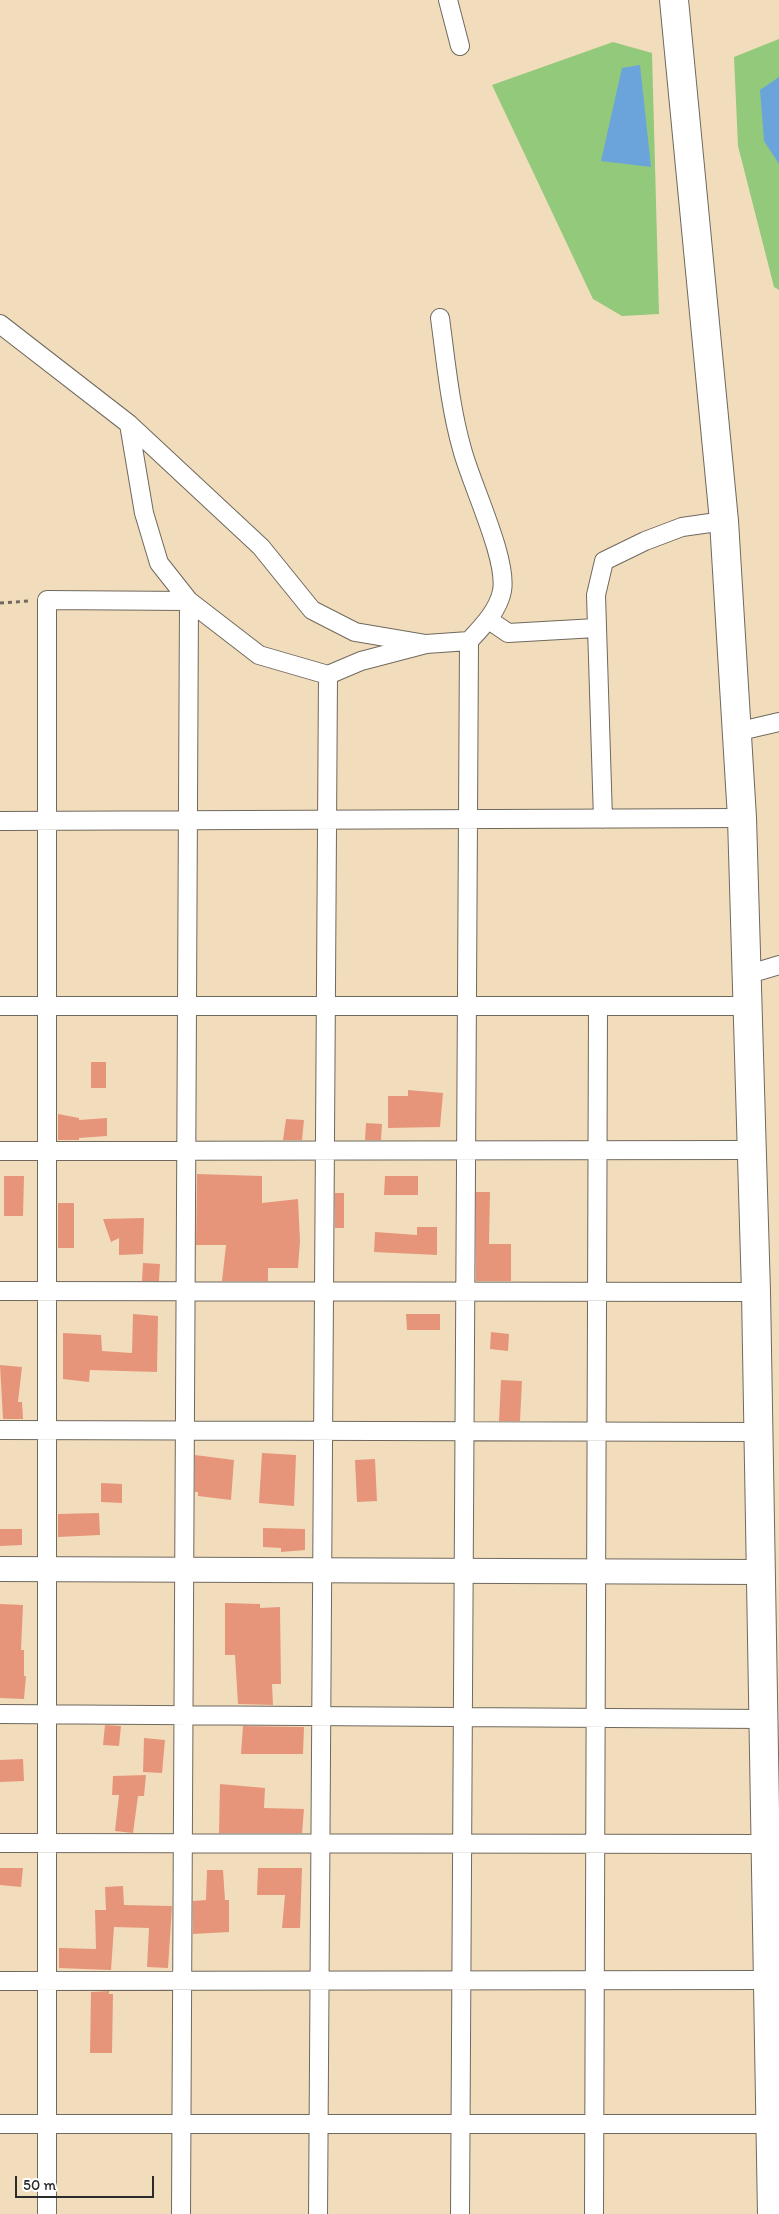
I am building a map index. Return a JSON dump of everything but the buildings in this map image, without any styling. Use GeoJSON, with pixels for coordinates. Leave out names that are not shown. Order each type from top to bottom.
{"type":"FeatureCollection","features":[{"type":"Feature","properties":{"kind":"main road"},"geometry":{"type":"LineString","coordinates":[[674,0],[724,521],[742,818],[756,1292],[764,1719],[772,1844],[768,1980],[772,2214]]}},
{"type":"Feature","properties":{"kind":"street"},"geometry":{"type":"LineString","coordinates":[[448,0],[460,46]]}},
{"type":"Feature","properties":{"kind":"street"},"geometry":{"type":"LineString","coordinates":[[129,424],[144,513],[160,563],[189,601],[259,655],[328,675],[361,661],[426,644],[469,641],[489,620],[502,591],[502,566],[462,449],[448,383],[440,318]]}},
{"type":"Feature","properties":{"kind":"street"},"geometry":{"type":"LineString","coordinates":[[0,324],[129,424],[261,547],[312,610],[354,632],[426,644]]}},
{"type":"Feature","properties":{"kind":"street"},"geometry":{"type":"LineString","coordinates":[[603,819],[596,595],[604,561],[645,541],[682,527],[724,521]]}},
{"type":"Feature","properties":{"kind":"street"},"geometry":{"type":"LineString","coordinates":[[47,2214],[47,600],[189,601]]}},
{"type":"Feature","properties":{"kind":"street"},"geometry":{"type":"LineString","coordinates":[[181,2214],[189,601]]}},
{"type":"Feature","properties":{"kind":"street"},"geometry":{"type":"LineString","coordinates":[[489,620],[508,634],[596,628]]}},
{"type":"Feature","properties":{"kind":"street"},"geometry":{"type":"LineString","coordinates":[[460,2214],[469,641]]}},
{"type":"Feature","properties":{"kind":"street"},"geometry":{"type":"LineString","coordinates":[[318,2214],[328,675]]}},
{"type":"Feature","properties":{"kind":"street"},"geometry":{"type":"LineString","coordinates":[[736,732],[779,722]]}},
{"type":"Feature","properties":{"kind":"street"},"geometry":{"type":"LineString","coordinates":[[0,821],[742,818]]}},
{"type":"Feature","properties":{"kind":"street"},"geometry":{"type":"LineString","coordinates":[[746,975],[779,965]]}},
{"type":"Feature","properties":{"kind":"street"},"geometry":{"type":"LineString","coordinates":[[0,1006],[747,1006]]}},
{"type":"Feature","properties":{"kind":"street"},"geometry":{"type":"LineString","coordinates":[[594,2214],[598,1006]]}},
{"type":"Feature","properties":{"kind":"street"},"geometry":{"type":"LineString","coordinates":[[0,1151],[752,1150]]}},
{"type":"Feature","properties":{"kind":"street"},"geometry":{"type":"LineString","coordinates":[[0,1291],[756,1292]]}},
{"type":"Feature","properties":{"kind":"street"},"geometry":{"type":"LineString","coordinates":[[0,1430],[758,1432]]}},
{"type":"Feature","properties":{"kind":"street"},"geometry":{"type":"LineString","coordinates":[[0,1569],[761,1572]]}},
{"type":"Feature","properties":{"kind":"street"},"geometry":{"type":"LineString","coordinates":[[0,1714],[764,1719]]}},
{"type":"Feature","properties":{"kind":"street"},"geometry":{"type":"LineString","coordinates":[[0,1843],[772,1844]]}},
{"type":"Feature","properties":{"kind":"street"},"geometry":{"type":"LineString","coordinates":[[0,1981],[594,1982],[768,1980]]}},
{"type":"Feature","properties":{"kind":"street"},"geometry":{"type":"LineString","coordinates":[[0,2124],[770,2124]]}},
{"type":"Feature","properties":{"kind":"path"},"geometry":{"type":"LineString","coordinates":[[0,603],[47,600]]}},
{"type":"Feature","properties":{"kind":"green space"},"geometry":{"type":"Polygon","coordinates":[[[779,39],[779,290],[774,287],[738,146],[734,57],[779,39]]]}},
{"type":"Feature","properties":{"kind":"green space"},"geometry":{"type":"Polygon","coordinates":[[[613,42],[652,53],[659,314],[622,316],[593,299],[492,85],[613,42]]]}},
{"type":"Feature","properties":{"kind":"water"},"geometry":{"type":"Polygon","coordinates":[[[640,65],[651,167],[601,161],[622,68],[640,65]]]}},
{"type":"Feature","properties":{"kind":"water"},"geometry":{"type":"Polygon","coordinates":[[[779,77],[779,164],[764,141],[760,90],[779,77]]]}}]}
